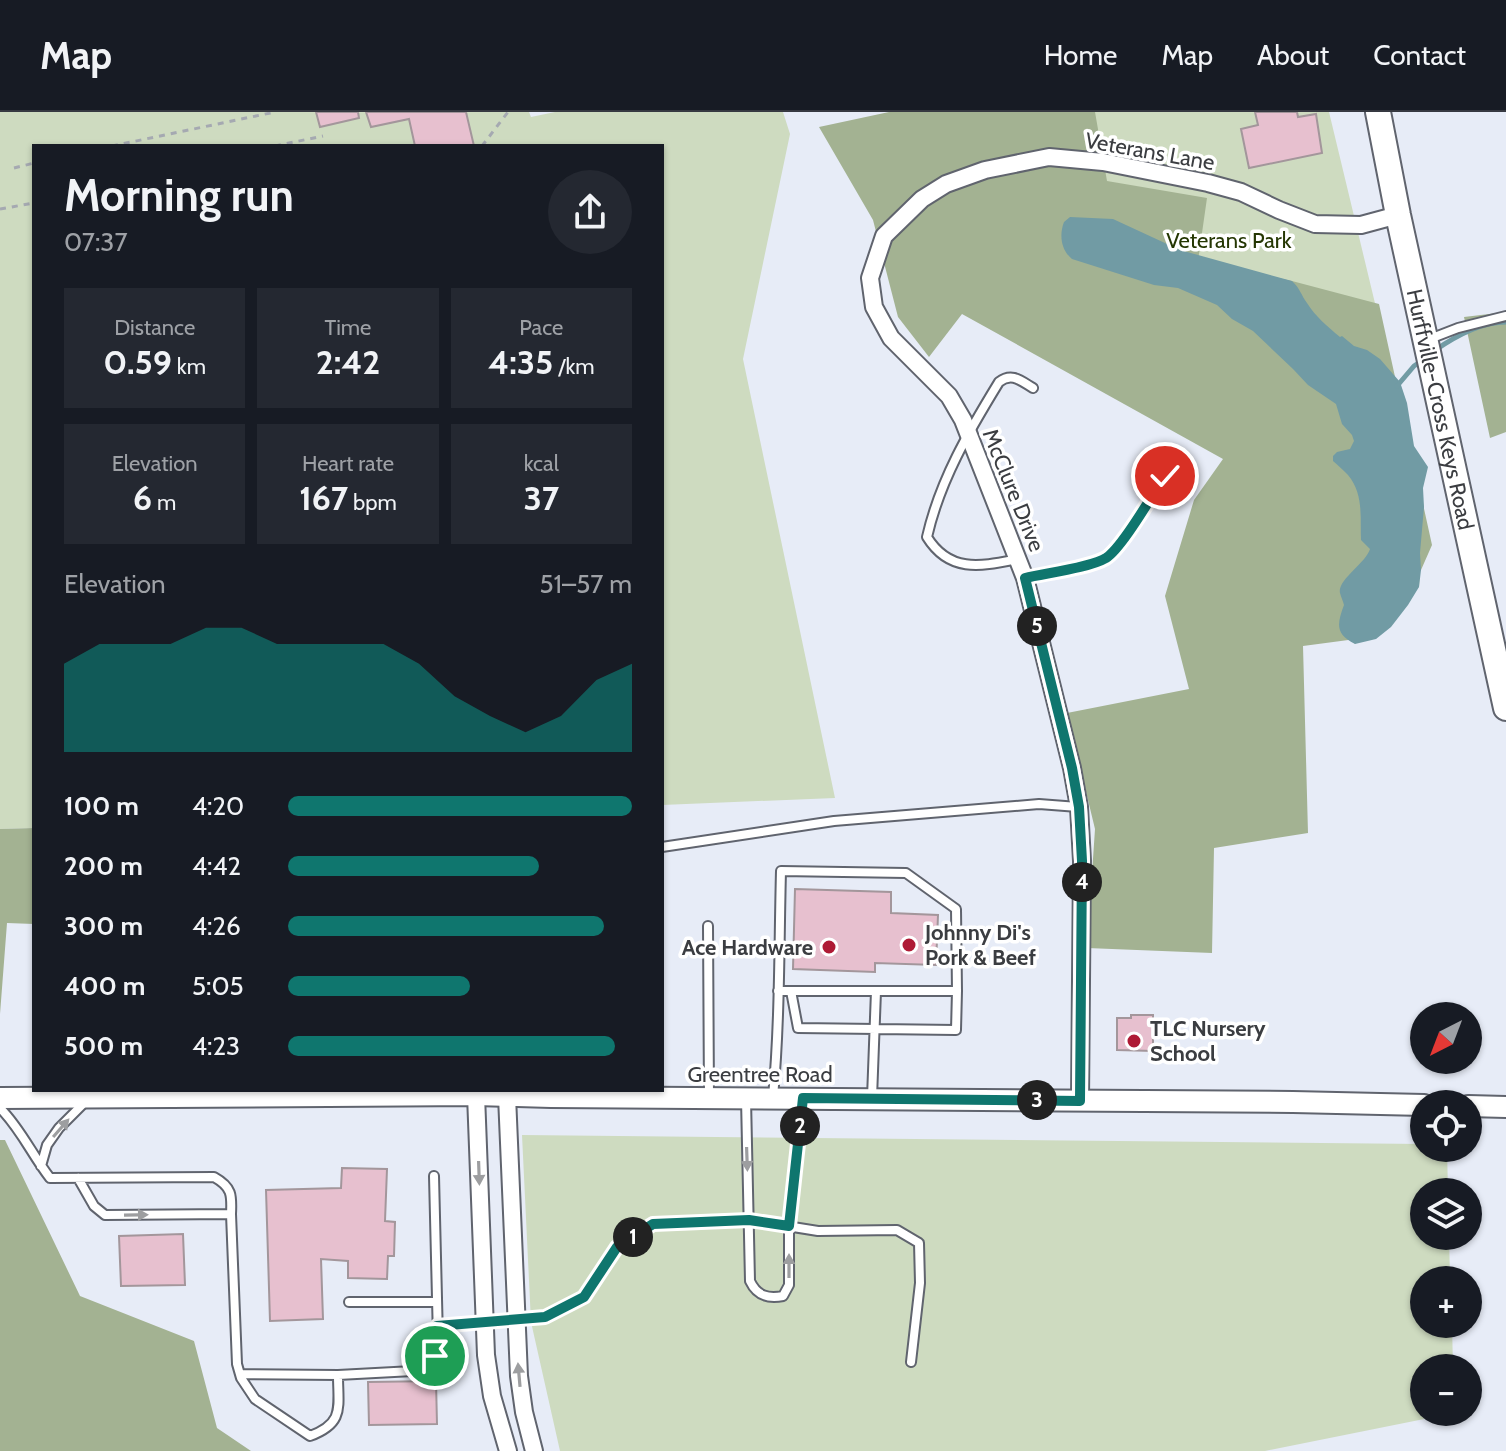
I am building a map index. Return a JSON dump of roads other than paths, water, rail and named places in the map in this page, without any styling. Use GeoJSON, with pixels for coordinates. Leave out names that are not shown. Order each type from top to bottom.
{"type":"FeatureCollection","features":[{"type":"Feature","properties":{"kind":"main road","name":"Hurffville-Cross Keys Road"},"geometry":{"type":"LineString","coordinates":[[1378,112],[1506,708]]}},
{"type":"Feature","properties":{"kind":"street","name":"Veterans Lane"},"geometry":{"type":"LineString","coordinates":[[901,218],[922,199],[946,184],[985,170],[1049,157],[1103,162],[1208,183],[1241,192],[1315,224],[1361,225],[1398,215]]}},
{"type":"Feature","properties":{"kind":"street","name":"McClure Drive"},"geometry":{"type":"LineString","coordinates":[[901,218],[884,236],[870,278],[874,307],[891,338],[949,396],[968,433],[1025,578],[1072,768],[1079,807],[1082,861],[1080,1101]]}},
{"type":"Feature","properties":{"kind":"street","name":"Greentree Road"},"geometry":{"type":"LineString","coordinates":[[0,1098],[330,1093],[597,1094],[709,1098],[1410,1105]]}},
{"type":"Feature","properties":{"kind":"street"},"geometry":{"type":"LineString","coordinates":[[493,1094],[521,1395],[534,1451]]}},
{"type":"Feature","properties":{"kind":"street"},"geometry":{"type":"LineString","coordinates":[[493,1094],[484,1323],[492,1396],[508,1451]]}},
{"type":"Feature","properties":{"kind":"street"},"geometry":{"type":"LineString","coordinates":[[1482,1106],[1506,1107]]}},
{"type":"Feature","properties":{"kind":"lane"},"geometry":{"type":"LineString","coordinates":[[1427,341],[1458,328],[1506,316]]}},
{"type":"Feature","properties":{"kind":"lane"},"geometry":{"type":"LineString","coordinates":[[1018,559],[978,567],[954,561],[936,551],[927,537],[933,510],[945,481],[968,433],[999,382],[1005,377],[1015,377],[1033,388]]}},
{"type":"Feature","properties":{"kind":"lane"},"geometry":{"type":"LineString","coordinates":[[1025,578],[1108,557],[1165,476]]}},
{"type":"Feature","properties":{"kind":"lane"},"geometry":{"type":"LineString","coordinates":[[664,847],[834,821],[1039,804],[1079,807]]}},
{"type":"Feature","properties":{"kind":"lane"},"geometry":{"type":"LineString","coordinates":[[773,1098],[781,871],[906,873],[956,909],[956,1030],[798,1028],[791,991]]}},
{"type":"Feature","properties":{"kind":"lane"},"geometry":{"type":"LineString","coordinates":[[708,926],[709,1098]]}},
{"type":"Feature","properties":{"kind":"lane"},"geometry":{"type":"LineString","coordinates":[[778,991],[957,991]]}},
{"type":"Feature","properties":{"kind":"lane"},"geometry":{"type":"LineString","coordinates":[[872,1099],[876,991]]}},
{"type":"Feature","properties":{"kind":"lane"},"geometry":{"type":"LineString","coordinates":[[41,1166],[47,1145],[59,1128],[91,1096]]}},
{"type":"Feature","properties":{"kind":"lane"},"geometry":{"type":"LineString","coordinates":[[746,1098],[750,1281],[761,1295],[771,1298],[783,1296],[789,1285],[789,1226],[803,1098]]}},
{"type":"Feature","properties":{"kind":"lane"},"geometry":{"type":"LineString","coordinates":[[0,1108],[24,1137],[50,1178],[214,1177],[223,1182],[232,1200],[237,1364],[240,1374],[255,1399],[310,1436],[333,1424],[338,1413],[338,1375]]}},
{"type":"Feature","properties":{"kind":"lane"},"geometry":{"type":"LineString","coordinates":[[240,1374],[338,1375],[413,1371],[425,1366],[435,1356],[434,1176]]}},
{"type":"Feature","properties":{"kind":"lane"},"geometry":{"type":"LineString","coordinates":[[78,1178],[94,1206],[105,1215],[231,1214]]}},
{"type":"Feature","properties":{"kind":"lane"},"geometry":{"type":"LineString","coordinates":[[437,1326],[545,1317],[584,1297],[617,1247],[653,1224],[749,1220],[818,1231],[897,1230],[919,1243],[920,1283],[911,1362]]}},
{"type":"Feature","properties":{"kind":"lane"},"geometry":{"type":"LineString","coordinates":[[349,1302],[437,1302]]}},
{"type":"Feature","properties":{"kind":"water"},"geometry":{"type":"Polygon","coordinates":[[[1070,217],[1113,219],[1180,250],[1292,281],[1326,325],[1354,346],[1380,359],[1400,382],[1414,446],[1428,467],[1423,488],[1421,570],[1419,587],[1408,605],[1391,627],[1376,639],[1355,644],[1339,628],[1344,605],[1340,588],[1370,549],[1361,540],[1357,490],[1348,475],[1333,461],[1337,452],[1350,449],[1354,441],[1342,424],[1336,404],[1308,385],[1253,331],[1232,319],[1217,305],[1178,288],[1154,285],[1072,259],[1063,247],[1061,237],[1064,222],[1070,217]]]}},
{"type":"Feature","properties":{"kind":"waterway"},"geometry":{"type":"LineString","coordinates":[[1434,351],[1477,327],[1506,322]]}},
{"type":"Feature","properties":{"kind":"waterway"},"geometry":{"type":"LineString","coordinates":[[1397,386],[1423,360]]}},
{"type":"Feature","properties":{"kind":"place","name":"Johnny Di's Pork & Beef"},"geometry":{"type":"Point","coordinates":[909,945]}},
{"type":"Feature","properties":{"kind":"place","name":"Ace Hardware"},"geometry":{"type":"Point","coordinates":[829,947]}},
{"type":"Feature","properties":{"kind":"place","name":"TLC Nursery School"},"geometry":{"type":"Point","coordinates":[1134,1041]}},
{"type":"Feature","properties":{"kind":"park label","name":"Veterans Park"},"geometry":{"type":"Point","coordinates":[1229,240]}}]}
